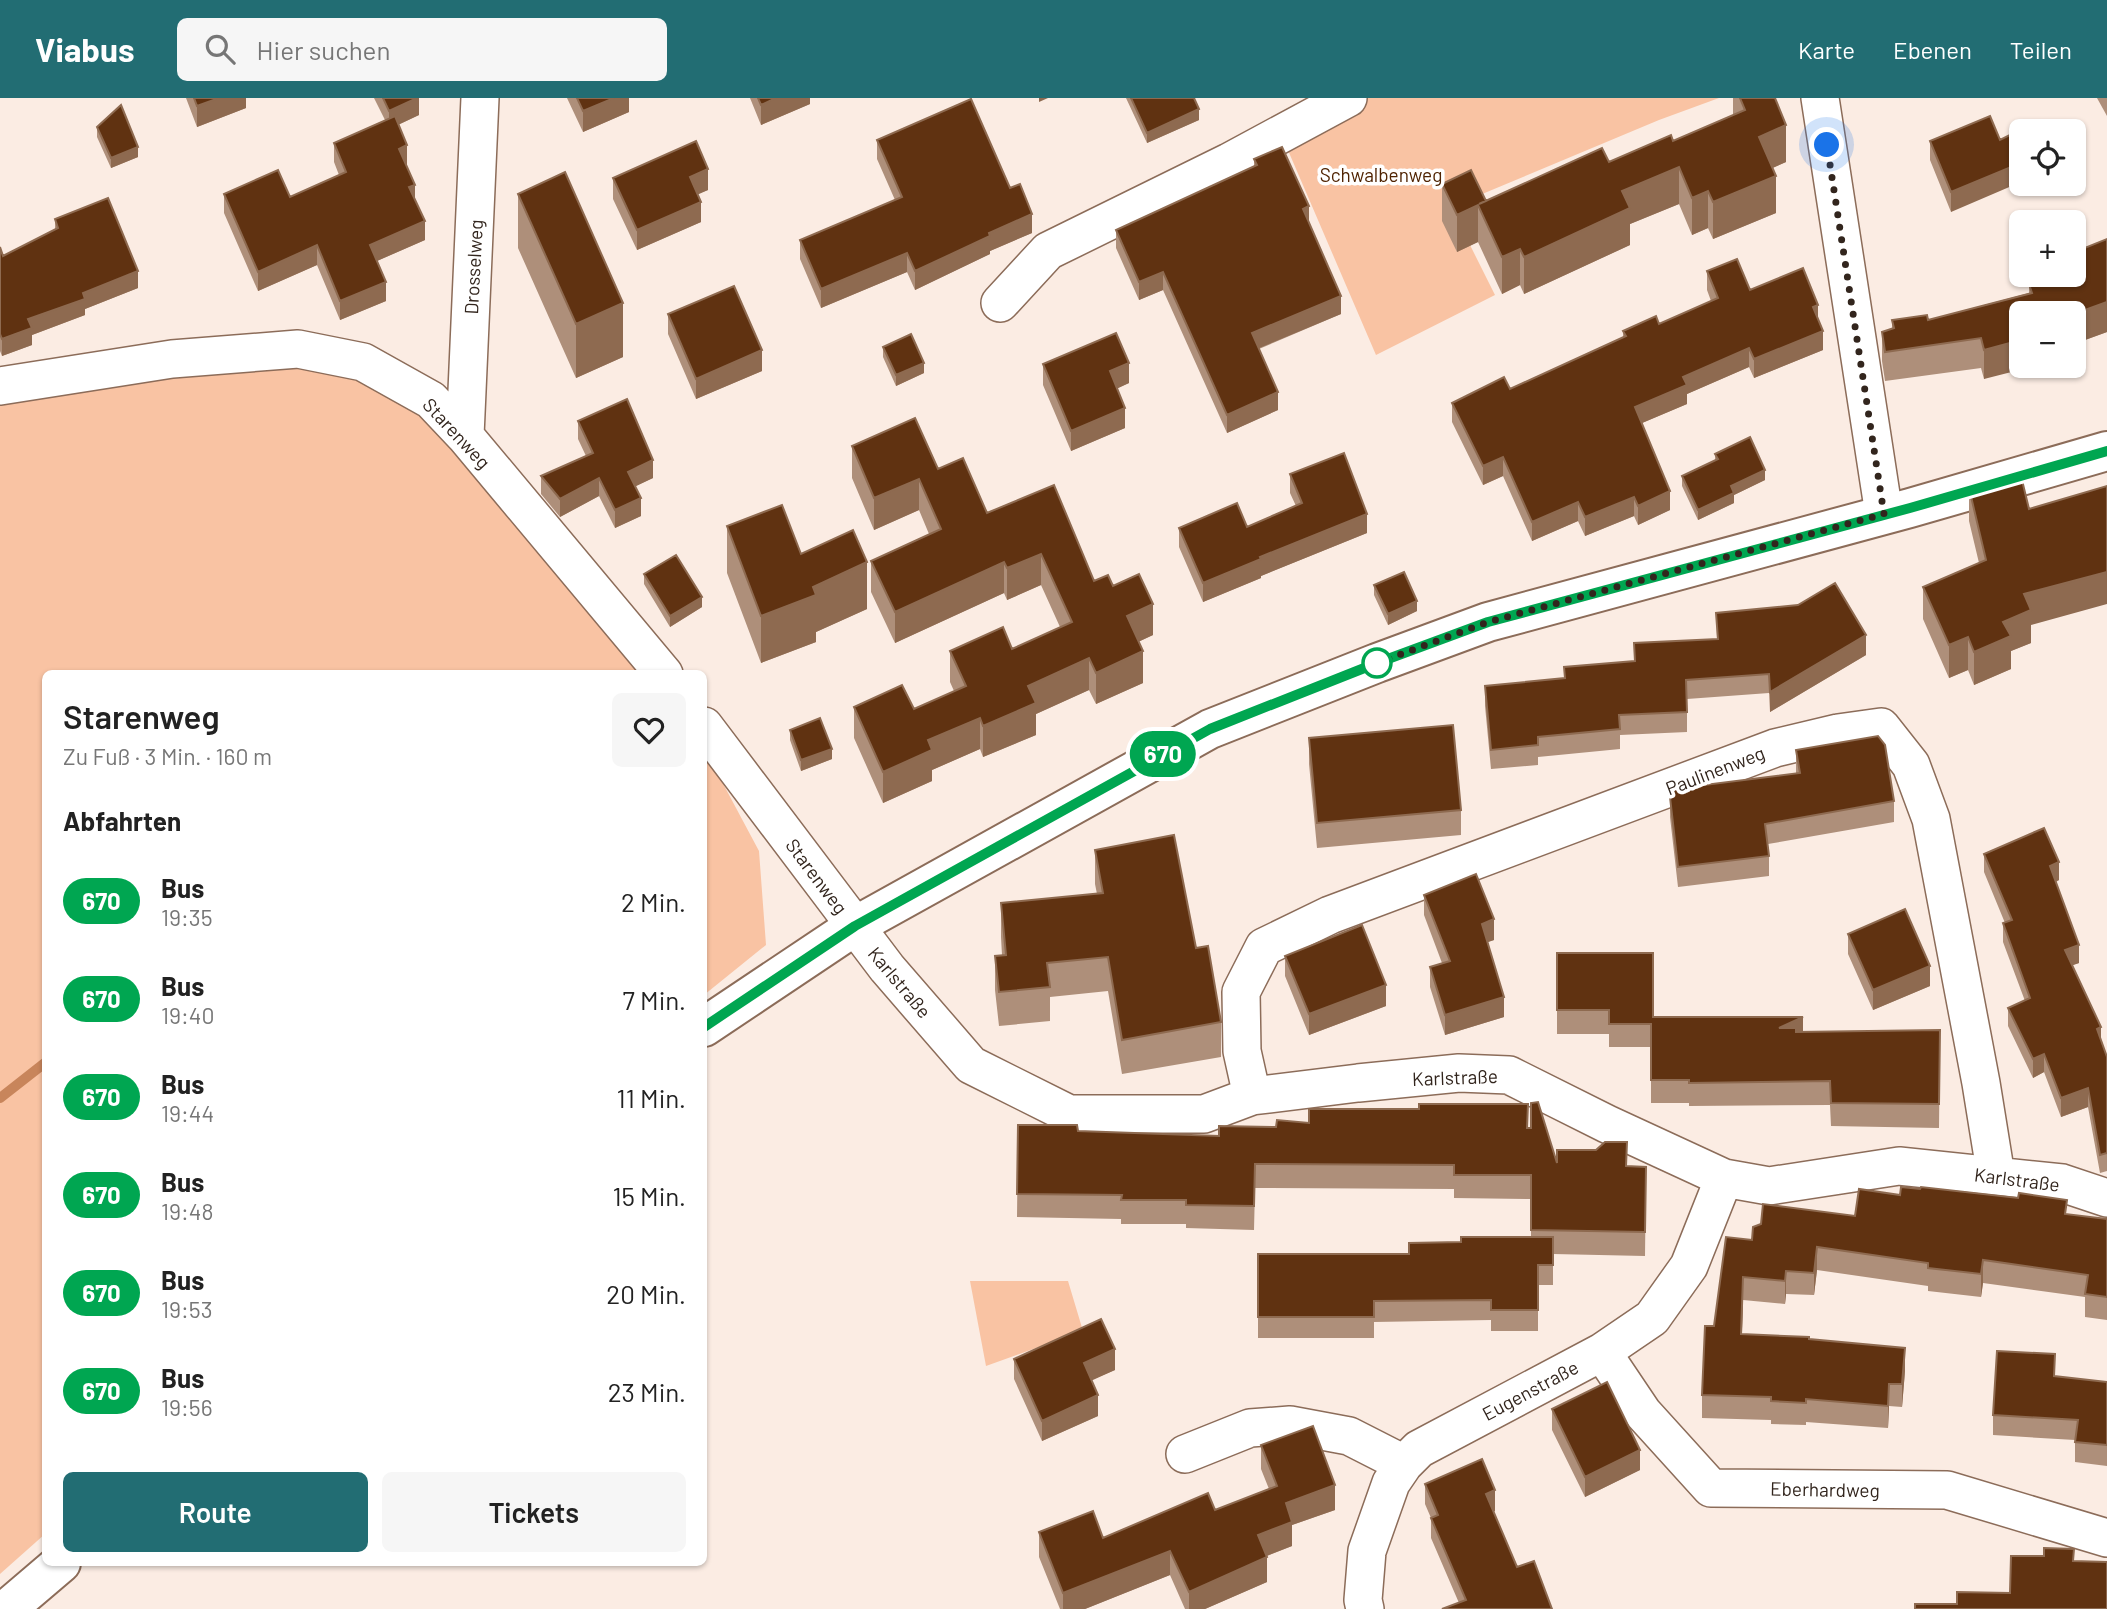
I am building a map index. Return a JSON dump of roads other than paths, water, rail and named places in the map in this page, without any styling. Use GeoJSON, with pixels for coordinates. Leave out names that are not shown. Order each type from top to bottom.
{"type":"FeatureCollection","features":[{"type":"Feature","properties":{"kind":"street","name":"Drosselweg"},"geometry":{"type":"LineString","coordinates":[[465,436],[480,98]]}},
{"type":"Feature","properties":{"kind":"street"},"geometry":{"type":"LineString","coordinates":[[1000,303],[1048,251],[1229,162],[1348,98]]}},
{"type":"Feature","properties":{"kind":"street"},"geometry":{"type":"LineString","coordinates":[[1820,98],[1884,514]]}},
{"type":"Feature","properties":{"kind":"street","name":"Starenweg"},"geometry":{"type":"LineString","coordinates":[[0,386],[172,359],[298,349],[363,362],[431,400],[465,436],[661,670]]}},
{"type":"Feature","properties":{"kind":"street"},"geometry":{"type":"LineString","coordinates":[[707,1025],[855,926],[1210,729],[1488,622],[2107,451]]}},
{"type":"Feature","properties":{"kind":"street","name":"Paulinenweg"},"geometry":{"type":"LineString","coordinates":[[1252,1097],[1242,1051],[1241,992],[1264,947],[1330,915],[1775,748],[1838,733],[1881,727],[1911,765],[1931,820],[1996,1176]]}},
{"type":"Feature","properties":{"kind":"street","name":"Starenweg"},"geometry":{"type":"LineString","coordinates":[[707,730],[855,926]]}},
{"type":"Feature","properties":{"kind":"street","name":"Karlstraße"},"geometry":{"type":"LineString","coordinates":[[855,926],[887,968],[971,1065],[1069,1114],[1204,1114],[1252,1097],[1358,1083],[1459,1073],[1509,1075],[1724,1178],[1769,1186],[1899,1166],[2062,1183],[2107,1198]]}},
{"type":"Feature","properties":{"kind":"street","name":"Eugenstraße"},"geometry":{"type":"LineString","coordinates":[[1365,1609],[1363,1600],[1367,1550],[1391,1483],[1404,1464],[1419,1449],[1602,1352],[1652,1318],[1689,1266],[1724,1178]]}},
{"type":"Feature","properties":{"kind":"street","name":"Eberhardweg"},"geometry":{"type":"LineString","coordinates":[[1602,1352],[1643,1413],[1711,1488],[1947,1490],[2107,1538]]}},
{"type":"Feature","properties":{"kind":"street"},"geometry":{"type":"LineString","coordinates":[[1185,1454],[1251,1429],[1290,1425],[1349,1436],[1404,1464]]}},
{"type":"Feature","properties":{"kind":"street"},"geometry":{"type":"LineString","coordinates":[[7,1609],[57,1566]]}},
{"type":"Feature","properties":{"kind":"waterway"},"geometry":{"type":"LineString","coordinates":[[0,1098],[42,1065]]}},
{"type":"Feature","properties":{"kind":"park label","name":"Schwalbenweg"},"geometry":{"type":"Point","coordinates":[1381,174]}}]}
